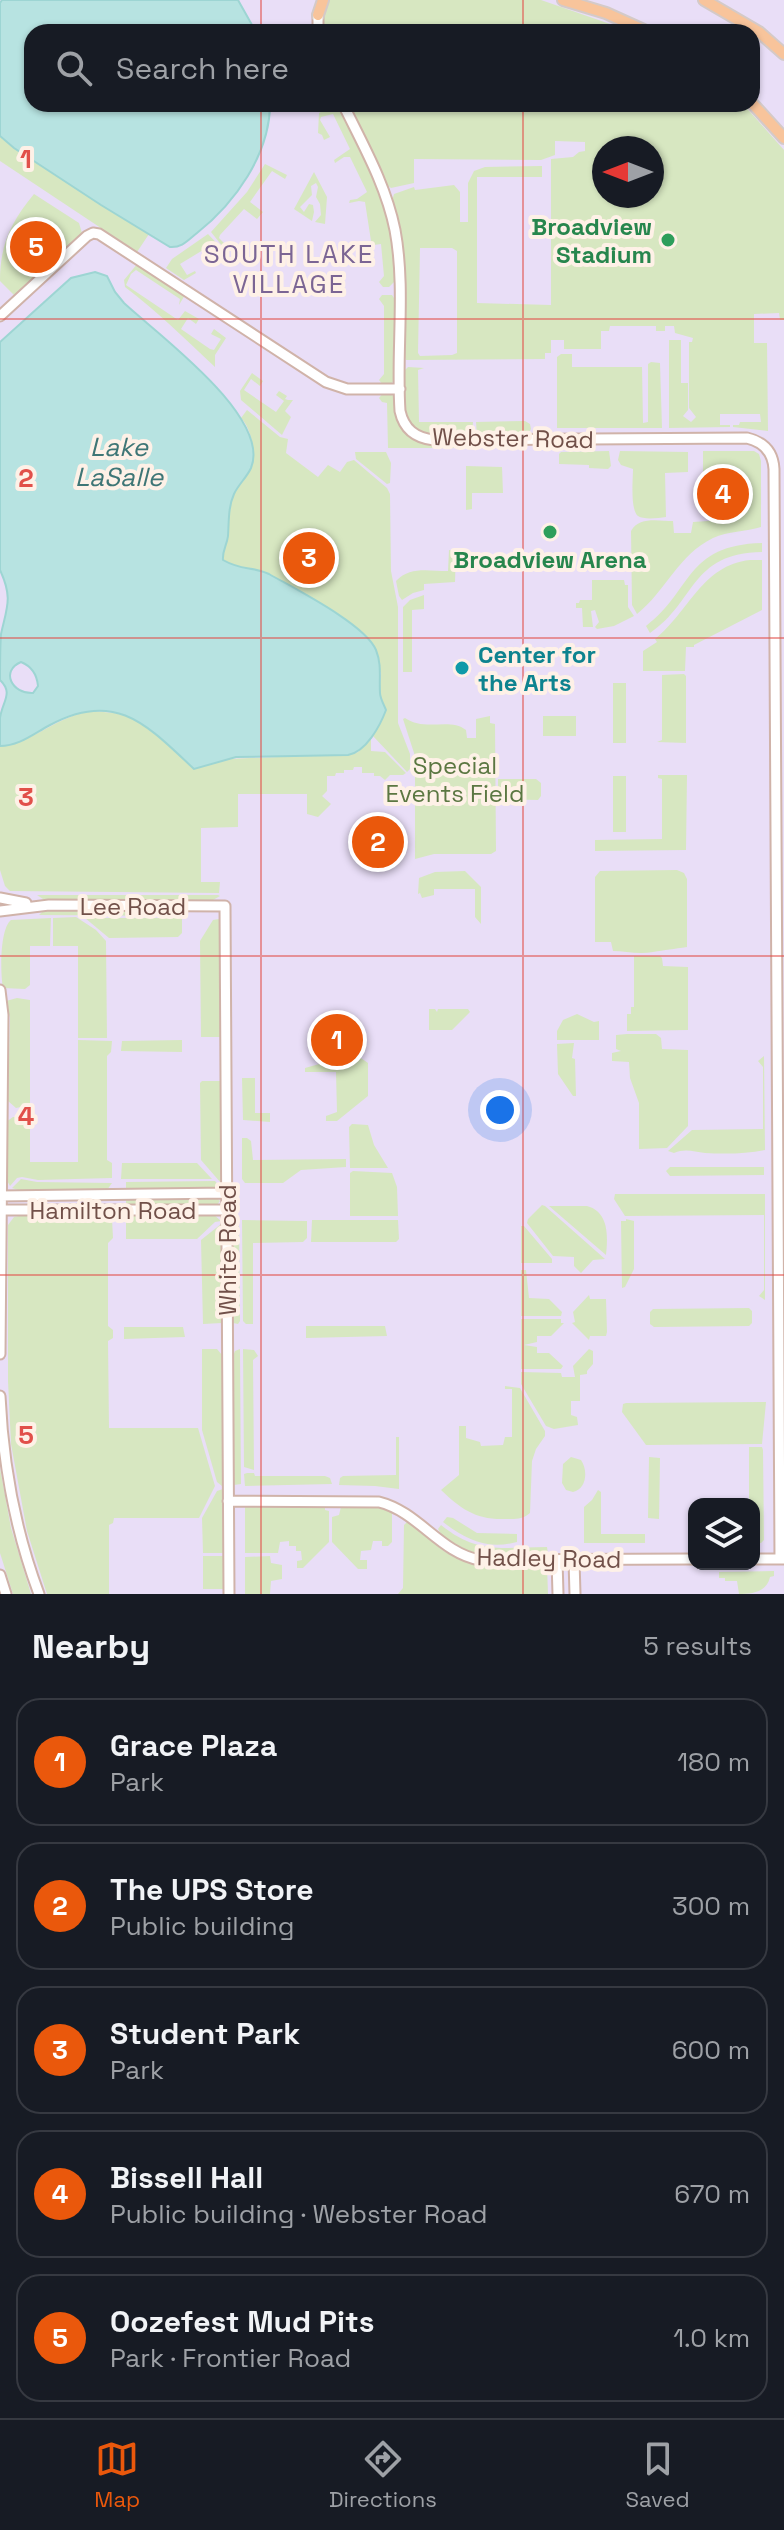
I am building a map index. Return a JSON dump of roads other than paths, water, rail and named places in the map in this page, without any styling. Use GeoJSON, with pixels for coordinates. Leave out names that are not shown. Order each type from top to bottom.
{"type":"FeatureCollection","features":[{"type":"Feature","properties":{"kind":"main road"},"geometry":{"type":"LineString","coordinates":[[316,0],[318,15]]}},
{"type":"Feature","properties":{"kind":"main road"},"geometry":{"type":"LineString","coordinates":[[318,15],[323,0]]}},
{"type":"Feature","properties":{"kind":"main road"},"geometry":{"type":"LineString","coordinates":[[563,0],[630,24]]}},
{"type":"Feature","properties":{"kind":"main road"},"geometry":{"type":"LineString","coordinates":[[704,0],[745,24]]}},
{"type":"Feature","properties":{"kind":"main road"},"geometry":{"type":"LineString","coordinates":[[760,33],[784,54]]}},
{"type":"Feature","properties":{"kind":"main road"},"geometry":{"type":"LineString","coordinates":[[760,112],[784,138]]}},
{"type":"Feature","properties":{"kind":"street"},"geometry":{"type":"LineString","coordinates":[[318,15],[318,24]]}},
{"type":"Feature","properties":{"kind":"street","name":"Webster Road"},"geometry":{"type":"LineString","coordinates":[[347,112],[380,181],[394,228],[399,265],[400,411],[405,425],[416,435],[428,440],[744,438],[755,440],[767,448],[774,462],[779,539],[782,1559]]}},
{"type":"Feature","properties":{"kind":"street"},"geometry":{"type":"LineString","coordinates":[[0,316],[87,236],[99,234],[326,382],[347,389],[400,389]]}},
{"type":"Feature","properties":{"kind":"street","name":"Lee Road"},"geometry":{"type":"LineString","coordinates":[[0,898],[41,905],[225,906]]}},
{"type":"Feature","properties":{"kind":"street","name":"Lee Road"},"geometry":{"type":"LineString","coordinates":[[0,911],[41,905]]}},
{"type":"Feature","properties":{"kind":"street","name":"White Road"},"geometry":{"type":"LineString","coordinates":[[225,906],[229,1594]]}},
{"type":"Feature","properties":{"kind":"street"},"geometry":{"type":"LineString","coordinates":[[0,990],[3,1015],[0,1354]]}},
{"type":"Feature","properties":{"kind":"street","name":"Hamilton Road"},"geometry":{"type":"LineString","coordinates":[[0,1196],[226,1193]]}},
{"type":"Feature","properties":{"kind":"street","name":"Hamilton Road"},"geometry":{"type":"LineString","coordinates":[[0,1209],[227,1210]]}},
{"type":"Feature","properties":{"kind":"street"},"geometry":{"type":"LineString","coordinates":[[0,1396],[10,1487],[21,1539],[39,1594]]}},
{"type":"Feature","properties":{"kind":"street","name":"Hadley Road"},"geometry":{"type":"LineString","coordinates":[[228,1501],[379,1502],[398,1508],[453,1550],[470,1558],[688,1559]]}},
{"type":"Feature","properties":{"kind":"street"},"geometry":{"type":"LineString","coordinates":[[760,1559],[782,1559]]}},
{"type":"Feature","properties":{"kind":"street"},"geometry":{"type":"LineString","coordinates":[[557,1560],[558,1594]]}},
{"type":"Feature","properties":{"kind":"street"},"geometry":{"type":"LineString","coordinates":[[574,1560],[575,1594]]}},
{"type":"Feature","properties":{"kind":"street"},"geometry":{"type":"LineString","coordinates":[[0,1575],[6,1594]]}},
{"type":"Feature","properties":{"kind":"water"},"geometry":{"type":"Polygon","coordinates":[[[2,0],[238,0],[252,24],[24,24],[24,112],[269,112],[264,141],[248,176],[211,221],[185,243],[170,247],[101,205],[0,136],[2,0]]]}},
{"type":"Feature","properties":{"kind":"water","name":"Lake LaSalle"},"geometry":{"type":"Polygon","coordinates":[[[95,272],[107,276],[124,303],[208,378],[245,425],[253,448],[251,468],[232,499],[223,560],[269,574],[328,608],[358,629],[376,650],[380,666],[380,695],[386,710],[372,737],[355,753],[236,757],[194,769],[161,739],[130,717],[94,711],[73,715],[20,742],[0,746],[0,718],[7,694],[0,680],[1,634],[8,602],[0,570],[0,342],[71,278],[95,272]],[[21,662],[11,671],[11,681],[19,690],[33,693],[38,686],[36,678],[31,668],[21,662]]]}},
{"type":"Feature","properties":{"kind":"place","name":"Broadview Stadium"},"geometry":{"type":"Point","coordinates":[668,240]}},
{"type":"Feature","properties":{"kind":"place","name":"Oozefest Mud Pits"},"geometry":{"type":"Point","coordinates":[36,247]}},
{"type":"Feature","properties":{"kind":"place","name":"Bissell Hall"},"geometry":{"type":"Point","coordinates":[723,494]}},
{"type":"Feature","properties":{"kind":"place","name":"Broadview Arena"},"geometry":{"type":"Point","coordinates":[550,532]}},
{"type":"Feature","properties":{"kind":"place","name":"Student Park"},"geometry":{"type":"Point","coordinates":[309,558]}},
{"type":"Feature","properties":{"kind":"place","name":"Center for the Arts"},"geometry":{"type":"Point","coordinates":[462,668]}},
{"type":"Feature","properties":{"kind":"place","name":"The UPS Store"},"geometry":{"type":"Point","coordinates":[378,842]}},
{"type":"Feature","properties":{"kind":"place","name":"Grace Plaza"},"geometry":{"type":"Point","coordinates":[337,1040]}},
{"type":"Feature","properties":{"kind":"district","name":"SOUTH LAKE VILLAGE"},"geometry":{"type":"Point","coordinates":[289,269]}},
{"type":"Feature","properties":{"kind":"park label","name":"Special Events Field"},"geometry":{"type":"Point","coordinates":[455,779]}}]}
